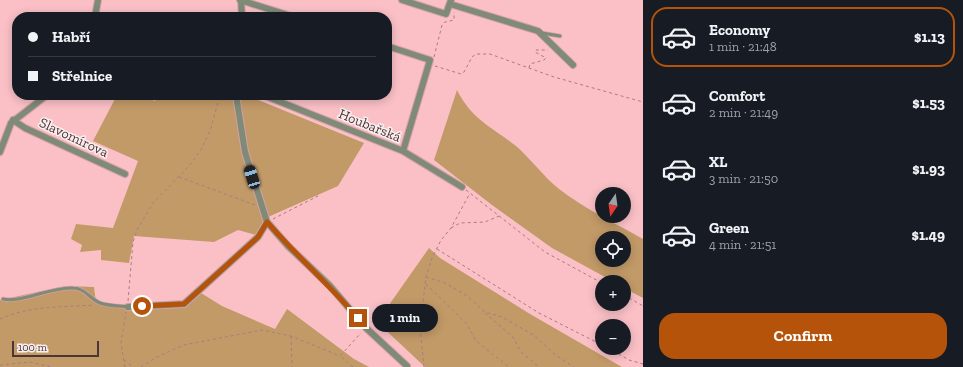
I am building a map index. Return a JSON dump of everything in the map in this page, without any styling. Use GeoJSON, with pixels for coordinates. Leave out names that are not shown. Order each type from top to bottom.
{"type":"FeatureCollection","features":[{"type":"Feature","properties":{"kind":"street"},"geometry":{"type":"LineString","coordinates":[[96,12],[98,0]]}},
{"type":"Feature","properties":{"kind":"street"},"geometry":{"type":"LineString","coordinates":[[242,12],[241,0],[278,12]]}},
{"type":"Feature","properties":{"kind":"street"},"geometry":{"type":"LineString","coordinates":[[402,0],[446,14],[450,4],[542,33],[573,65]]}},
{"type":"Feature","properties":{"kind":"street"},"geometry":{"type":"LineString","coordinates":[[392,48],[431,63],[403,151]]}},
{"type":"Feature","properties":{"kind":"street"},"geometry":{"type":"LineString","coordinates":[[0,152],[10,123],[40,100]]}},
{"type":"Feature","properties":{"kind":"street"},"geometry":{"type":"LineString","coordinates":[[237,100],[245,152],[267,222],[288,246],[330,286],[366,328],[407,366]]}},
{"type":"Feature","properties":{"kind":"street","name":"Houbařská"},"geometry":{"type":"LineString","coordinates":[[276,100],[403,151],[462,187]]}},
{"type":"Feature","properties":{"kind":"street","name":"Slavomírova"},"geometry":{"type":"LineString","coordinates":[[13,120],[24,128],[125,174]]}},
{"type":"Feature","properties":{"kind":"street"},"geometry":{"type":"LineString","coordinates":[[128,307],[184,304],[258,237],[267,222]]}},
{"type":"Feature","properties":{"kind":"lane"},"geometry":{"type":"LineString","coordinates":[[542,33],[560,36]]}},
{"type":"Feature","properties":{"kind":"lane"},"geometry":{"type":"LineString","coordinates":[[3,299],[14,300],[39,292],[76,288],[84,291],[101,303],[128,307]]}},
{"type":"Feature","properties":{"kind":"path"},"geometry":{"type":"LineString","coordinates":[[450,4],[455,13],[455,17],[454,20],[445,22],[442,25],[434,58],[431,63],[461,74],[464,72],[472,57],[482,53],[496,56],[528,69],[643,102]]}},
{"type":"Feature","properties":{"kind":"path"},"geometry":{"type":"LineString","coordinates":[[528,69],[530,64],[546,58],[535,52],[536,50],[552,50],[555,48]]}},
{"type":"Feature","properties":{"kind":"path"},"geometry":{"type":"LineString","coordinates":[[125,367],[121,343],[124,319],[128,307],[133,242],[153,203],[195,159],[207,140],[219,100]]}},
{"type":"Feature","properties":{"kind":"path"},"geometry":{"type":"LineString","coordinates":[[178,177],[262,208]]}},
{"type":"Feature","properties":{"kind":"path"},"geometry":{"type":"LineString","coordinates":[[462,187],[554,258],[595,279]]}},
{"type":"Feature","properties":{"kind":"path"},"geometry":{"type":"LineString","coordinates":[[424,367],[420,328],[426,276],[437,249],[451,228],[470,193]]}},
{"type":"Feature","properties":{"kind":"path"},"geometry":{"type":"LineString","coordinates":[[267,222],[318,196]]}},
{"type":"Feature","properties":{"kind":"path"},"geometry":{"type":"LineString","coordinates":[[451,228],[460,224],[485,222],[499,216]]}},
{"type":"Feature","properties":{"kind":"path"},"geometry":{"type":"LineString","coordinates":[[437,249],[539,313],[595,341]]}},
{"type":"Feature","properties":{"kind":"path"},"geometry":{"type":"LineString","coordinates":[[426,276],[445,283],[466,295],[513,337],[521,352],[539,367]]}},
{"type":"Feature","properties":{"kind":"path"},"geometry":{"type":"LineString","coordinates":[[426,284],[467,324],[476,341],[509,367]]}},
{"type":"Feature","properties":{"kind":"path"},"geometry":{"type":"LineString","coordinates":[[631,299],[643,306]]}},
{"type":"Feature","properties":{"kind":"path"},"geometry":{"type":"LineString","coordinates":[[0,319],[11,314],[60,307],[96,305],[101,303]]}},
{"type":"Feature","properties":{"kind":"path"},"geometry":{"type":"LineString","coordinates":[[485,312],[502,317],[535,336],[554,354],[574,367]]}},
{"type":"Feature","properties":{"kind":"path"},"geometry":{"type":"LineString","coordinates":[[340,356],[366,328]]}},
{"type":"Feature","properties":{"kind":"path"},"geometry":{"type":"LineString","coordinates":[[141,367],[157,357],[184,345],[262,330],[291,336],[340,356],[353,367]]}},
{"type":"Feature","properties":{"kind":"path"},"geometry":{"type":"LineString","coordinates":[[291,336],[292,367]]}},
{"type":"Feature","properties":{"kind":"path"},"geometry":{"type":"LineString","coordinates":[[620,355],[629,360],[643,364]]}},
{"type":"Feature","properties":{"kind":"path"},"geometry":{"type":"LineString","coordinates":[[123,360],[133,367]]}},
{"type":"Feature","properties":{"kind":"path"},"geometry":{"type":"LineString","coordinates":[[0,365],[30,362],[51,367]]}},
{"type":"Feature","properties":{"kind":"shaded area"},"geometry":{"type":"Polygon","coordinates":[[[457,90],[469,109],[476,116],[516,146],[559,189],[595,212],[595,223],[615,223],[629,231],[595,231],[595,267],[631,267],[631,232],[643,239],[643,298],[631,292],[631,275],[601,275],[552,248],[492,205],[434,160],[457,90]]]}},
{"type":"Feature","properties":{"kind":"shaded area"},"geometry":{"type":"Polygon","coordinates":[[[114,100],[258,100],[364,143],[338,186],[268,217],[256,235],[238,230],[214,242],[134,236],[129,263],[101,260],[101,250],[80,252],[82,245],[71,239],[76,224],[113,228],[138,161],[93,141],[114,100]]]}},
{"type":"Feature","properties":{"kind":"shaded area"},"geometry":{"type":"Polygon","coordinates":[[[429,248],[440,258],[530,314],[595,351],[595,355],[601,355],[622,367],[425,367],[377,322],[429,248]]]}},
{"type":"Feature","properties":{"kind":"shaded area"},"geometry":{"type":"Polygon","coordinates":[[[66,286],[94,287],[96,303],[124,306],[135,311],[161,307],[185,306],[201,293],[222,306],[275,329],[287,309],[354,359],[369,367],[0,367],[0,300],[66,286]]]}},
{"type":"Feature","properties":{"kind":"route"},"geometry":{"type":"LineString","coordinates":[[142,306],[184,304],[258,237],[267,222],[288,246],[330,286],[358,318]]}}]}
